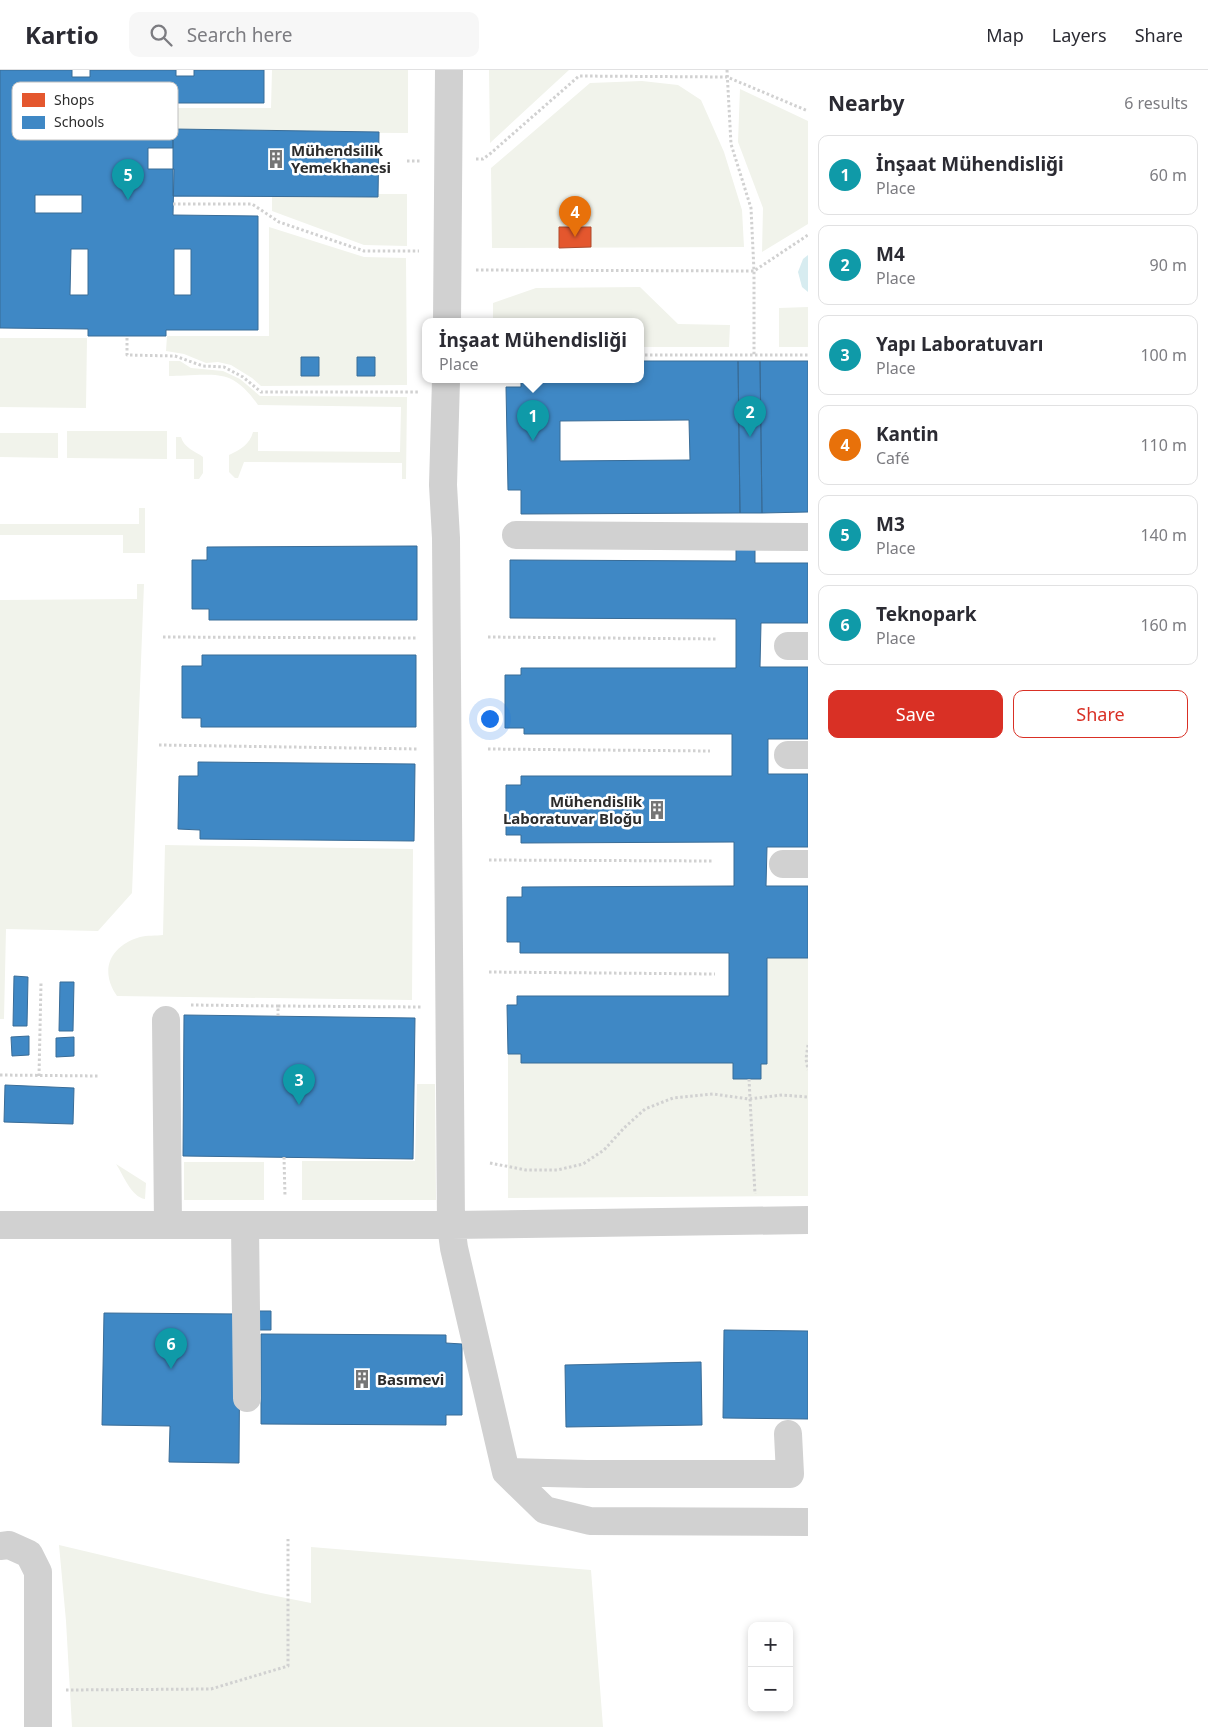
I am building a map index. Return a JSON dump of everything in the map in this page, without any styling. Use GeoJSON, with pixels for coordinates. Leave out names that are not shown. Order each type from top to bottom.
{"type":"FeatureCollection","features":[{"type":"Feature","properties":{"kind":"street"},"geometry":{"type":"LineString","coordinates":[[447,318],[449,70]]}},
{"type":"Feature","properties":{"kind":"street"},"geometry":{"type":"LineString","coordinates":[[446,386],[443,485],[446,538],[451,1225],[454,1248],[506,1472],[545,1510],[590,1520],[808,1522]]}},
{"type":"Feature","properties":{"kind":"street"},"geometry":{"type":"LineString","coordinates":[[516,535],[808,537]]}},
{"type":"Feature","properties":{"kind":"street"},"geometry":{"type":"LineString","coordinates":[[166,1020],[168,1225]]}},
{"type":"Feature","properties":{"kind":"street"},"geometry":{"type":"LineString","coordinates":[[0,1225],[451,1225],[808,1220]]}},
{"type":"Feature","properties":{"kind":"street"},"geometry":{"type":"LineString","coordinates":[[245,1225],[247,1398]]}},
{"type":"Feature","properties":{"kind":"street"},"geometry":{"type":"LineString","coordinates":[[506,1472],[790,1474],[788,1434]]}},
{"type":"Feature","properties":{"kind":"street"},"geometry":{"type":"LineString","coordinates":[[0,1546],[8,1546],[29,1554],[38,1572],[38,1727]]}},
{"type":"Feature","properties":{"kind":"path"},"geometry":{"type":"LineString","coordinates":[[727,70],[731,144],[752,208],[754,355]]}},
{"type":"Feature","properties":{"kind":"path"},"geometry":{"type":"LineString","coordinates":[[448,160],[483,159],[579,76],[727,77],[808,111]]}},
{"type":"Feature","properties":{"kind":"path"},"geometry":{"type":"LineString","coordinates":[[173,204],[252,204],[279,222],[364,251],[406,251]]}},
{"type":"Feature","properties":{"kind":"path"},"geometry":{"type":"LineString","coordinates":[[448,270],[754,270],[808,235]]}},
{"type":"Feature","properties":{"kind":"path"},"geometry":{"type":"LineString","coordinates":[[127,338],[127,355],[175,356],[203,366],[224,367],[243,377],[262,392],[446,386]]}},
{"type":"Feature","properties":{"kind":"path"},"geometry":{"type":"LineString","coordinates":[[644,355],[808,355]]}},
{"type":"Feature","properties":{"kind":"path"},"geometry":{"type":"LineString","coordinates":[[162,637],[414,638]]}},
{"type":"Feature","properties":{"kind":"path"},"geometry":{"type":"LineString","coordinates":[[488,637],[718,639]]}},
{"type":"Feature","properties":{"kind":"path"},"geometry":{"type":"LineString","coordinates":[[159,745],[413,749]]}},
{"type":"Feature","properties":{"kind":"path"},"geometry":{"type":"LineString","coordinates":[[488,749],[710,751]]}},
{"type":"Feature","properties":{"kind":"path"},"geometry":{"type":"LineString","coordinates":[[489,860],[714,861]]}},
{"type":"Feature","properties":{"kind":"path"},"geometry":{"type":"LineString","coordinates":[[489,972],[715,974]]}},
{"type":"Feature","properties":{"kind":"path"},"geometry":{"type":"LineString","coordinates":[[39,1076],[41,983]]}},
{"type":"Feature","properties":{"kind":"path"},"geometry":{"type":"LineString","coordinates":[[166,1020],[166,1005],[448,1008]]}},
{"type":"Feature","properties":{"kind":"path"},"geometry":{"type":"LineString","coordinates":[[278,1006],[278,1016]]}},
{"type":"Feature","properties":{"kind":"path"},"geometry":{"type":"LineString","coordinates":[[808,1045],[806,1059],[808,1070]]}},
{"type":"Feature","properties":{"kind":"path"},"geometry":{"type":"LineString","coordinates":[[0,1074],[98,1076]]}},
{"type":"Feature","properties":{"kind":"path"},"geometry":{"type":"LineString","coordinates":[[749,1079],[756,1221]]}},
{"type":"Feature","properties":{"kind":"path"},"geometry":{"type":"LineString","coordinates":[[490,1163],[526,1170],[557,1170],[583,1164],[604,1150],[645,1109],[673,1098],[713,1094],[749,1099],[782,1095],[808,1097]]}},
{"type":"Feature","properties":{"kind":"path"},"geometry":{"type":"LineString","coordinates":[[284,1157],[286,1225]]}},
{"type":"Feature","properties":{"kind":"path"},"geometry":{"type":"LineString","coordinates":[[38,1690],[210,1689],[288,1666],[288,1539]]}},
{"type":"Feature","properties":{"kind":"shaded area"},"geometry":{"type":"Polygon","coordinates":[[[272,70],[408,70],[408,133],[178,132],[178,108],[271,108],[272,70]]]}},
{"type":"Feature","properties":{"kind":"shaded area"},"geometry":{"type":"Polygon","coordinates":[[[489,70],[569,70],[490,143],[489,70]]]}},
{"type":"Feature","properties":{"kind":"shaded area"},"geometry":{"type":"Polygon","coordinates":[[[642,81],[678,85],[701,100],[724,152],[742,210],[744,247],[492,248],[491,168],[590,83],[642,81]]]}},
{"type":"Feature","properties":{"kind":"shaded area"},"geometry":{"type":"Polygon","coordinates":[[[740,89],[808,121],[808,224],[762,252],[763,208],[738,142],[740,89]]]}},
{"type":"Feature","properties":{"kind":"shaded area"},"geometry":{"type":"Polygon","coordinates":[[[272,194],[407,194],[407,246],[364,245],[272,211],[272,194]]]}},
{"type":"Feature","properties":{"kind":"shaded area"},"geometry":{"type":"Polygon","coordinates":[[[269,227],[364,257],[406,258],[407,385],[261,386],[231,365],[218,362],[206,363],[184,354],[166,351],[167,336],[269,336],[269,227]]]}},
{"type":"Feature","properties":{"kind":"shaded area"},"geometry":{"type":"Polygon","coordinates":[[[808,255],[808,292],[802,287],[798,272],[803,259],[808,255]]]}},
{"type":"Feature","properties":{"kind":"shaded area"},"geometry":{"type":"Polygon","coordinates":[[[640,287],[678,324],[730,325],[729,347],[644,347],[644,318],[493,318],[493,303],[536,288],[640,287]]]}},
{"type":"Feature","properties":{"kind":"shaded area"},"geometry":{"type":"Polygon","coordinates":[[[808,307],[808,347],[779,347],[779,308],[808,307]]]}},
{"type":"Feature","properties":{"kind":"shaded area"},"geometry":{"type":"Polygon","coordinates":[[[0,338],[87,338],[86,408],[0,407],[0,338]]]}},
{"type":"Feature","properties":{"kind":"shaded area"},"geometry":{"type":"Polygon","coordinates":[[[169,361],[180,361],[191,368],[223,371],[240,379],[260,396],[407,397],[406,479],[402,479],[402,463],[244,462],[238,478],[235,478],[229,472],[229,455],[244,446],[250,440],[253,432],[258,432],[258,451],[400,452],[401,407],[258,405],[242,386],[223,376],[169,376],[169,361]]]}},
{"type":"Feature","properties":{"kind":"shaded area"},"geometry":{"type":"Polygon","coordinates":[[[67,431],[167,431],[167,459],[67,458],[67,431]]]}},
{"type":"Feature","properties":{"kind":"shaded area"},"geometry":{"type":"Polygon","coordinates":[[[0,433],[58,433],[58,458],[0,457],[0,433]]]}},
{"type":"Feature","properties":{"kind":"shaded area"},"geometry":{"type":"Polygon","coordinates":[[[176,437],[181,437],[187,447],[203,457],[203,473],[199,479],[194,479],[194,459],[176,459],[176,437]]]}},
{"type":"Feature","properties":{"kind":"shaded area"},"geometry":{"type":"Polygon","coordinates":[[[139,508],[145,508],[145,553],[123,553],[123,535],[0,535],[0,524],[139,524],[139,508]]]}},
{"type":"Feature","properties":{"kind":"shaded area"},"geometry":{"type":"Polygon","coordinates":[[[137,584],[144,584],[132,893],[98,931],[6,929],[4,1019],[0,1019],[0,600],[137,599],[137,584]]]}},
{"type":"Feature","properties":{"kind":"shaded area"},"geometry":{"type":"Polygon","coordinates":[[[165,845],[413,849],[412,1000],[117,996],[109,977],[108,968],[110,960],[115,953],[121,946],[140,937],[163,935],[165,845]]]}},
{"type":"Feature","properties":{"kind":"shaded area"},"geometry":{"type":"Polygon","coordinates":[[[767,958],[808,958],[808,1196],[508,1198],[508,1054],[521,1054],[521,1063],[733,1063],[733,1079],[761,1079],[761,1064],[767,1063],[767,958]]]}},
{"type":"Feature","properties":{"kind":"shaded area"},"geometry":{"type":"Polygon","coordinates":[[[417,1084],[435,1084],[436,1200],[302,1200],[302,1161],[415,1161],[417,1084]]]}},
{"type":"Feature","properties":{"kind":"shaded area"},"geometry":{"type":"Polygon","coordinates":[[[184,1162],[264,1162],[264,1200],[184,1200],[184,1162]]]}},
{"type":"Feature","properties":{"kind":"shaded area"},"geometry":{"type":"Polygon","coordinates":[[[116,1164],[146,1183],[145,1199],[132,1190],[116,1164]]]}},
{"type":"Feature","properties":{"kind":"shaded area"},"geometry":{"type":"Polygon","coordinates":[[[59,1545],[311,1603],[311,1547],[591,1570],[603,1727],[72,1727],[66,1621],[59,1545]]]}},
{"type":"Feature","properties":{"kind":"building: Shops"},"geometry":{"type":"Polygon","coordinates":[[[559,227],[591,227],[591,247],[559,248],[559,227]]]}},
{"type":"Feature","properties":{"kind":"building: Schools"},"geometry":{"type":"Polygon","coordinates":[[[0,70],[72,70],[72,77],[90,77],[90,70],[176,70],[176,76],[194,76],[194,70],[264,70],[264,103],[178,103],[178,82],[12,82],[12,140],[173,140],[173,148],[148,148],[148,169],[174,169],[173,215],[258,216],[258,330],[166,330],[166,336],[88,336],[88,329],[0,328],[0,70]],[[35,195],[35,213],[82,213],[82,195],[35,195]],[[71,249],[70,295],[88,295],[88,249],[71,249]],[[174,249],[174,295],[191,295],[191,249],[174,249]]]}},
{"type":"Feature","properties":{"kind":"building: Schools","name":"Mühendsilik Yemekhanesi"},"geometry":{"type":"Polygon","coordinates":[[[178,129],[379,132],[378,197],[173,196],[173,140],[178,140],[178,129]]]}},
{"type":"Feature","properties":{"kind":"building: Schools"},"geometry":{"type":"Polygon","coordinates":[[[301,357],[319,357],[319,376],[301,376],[301,357]]]}},
{"type":"Feature","properties":{"kind":"building: Schools"},"geometry":{"type":"Polygon","coordinates":[[[357,357],[375,357],[375,376],[357,376],[357,357]]]}},
{"type":"Feature","properties":{"kind":"building: Schools"},"geometry":{"type":"Polygon","coordinates":[[[644,361],[738,361],[740,513],[521,514],[521,490],[508,490],[506,387],[521,387],[521,383],[644,383],[644,361]],[[689,420],[560,421],[560,461],[690,460],[689,420]]]}},
{"type":"Feature","properties":{"kind":"building: Schools"},"geometry":{"type":"Polygon","coordinates":[[[738,361],[760,361],[762,513],[740,513],[738,361]]]}},
{"type":"Feature","properties":{"kind":"building: Schools"},"geometry":{"type":"Polygon","coordinates":[[[760,361],[808,361],[808,512],[762,513],[760,361]]]}},
{"type":"Feature","properties":{"kind":"building: Schools","name":"Mühendislik Laboratuvar Bloğu"},"geometry":{"type":"Polygon","coordinates":[[[736,544],[755,544],[755,563],[808,563],[808,623],[761,623],[760,667],[808,667],[808,739],[768,739],[768,774],[808,774],[808,847],[767,847],[766,886],[808,886],[808,958],[767,958],[767,1064],[761,1064],[761,1079],[733,1079],[733,1063],[521,1063],[521,1054],[508,1054],[507,1005],[517,1005],[517,996],[729,996],[729,953],[520,953],[520,942],[507,942],[507,897],[522,897],[522,887],[734,886],[734,842],[521,843],[521,835],[506,835],[506,785],[521,785],[521,776],[732,776],[732,734],[524,734],[524,728],[505,728],[505,675],[521,675],[521,668],[736,668],[736,619],[510,618],[510,560],[736,561],[736,544]]]}},
{"type":"Feature","properties":{"kind":"building: Schools"},"geometry":{"type":"Polygon","coordinates":[[[417,546],[417,620],[209,620],[209,609],[192,609],[192,560],[207,560],[207,547],[417,546]]]}},
{"type":"Feature","properties":{"kind":"building: Schools"},"geometry":{"type":"Polygon","coordinates":[[[202,655],[416,655],[416,727],[201,727],[201,718],[182,718],[182,666],[202,666],[202,655]]]}},
{"type":"Feature","properties":{"kind":"building: Schools"},"geometry":{"type":"Polygon","coordinates":[[[198,762],[415,764],[414,841],[200,839],[200,830],[178,829],[179,776],[198,776],[198,762]]]}},
{"type":"Feature","properties":{"kind":"building: Schools"},"geometry":{"type":"Polygon","coordinates":[[[14,976],[28,977],[27,1026],[13,1026],[14,976]]]}},
{"type":"Feature","properties":{"kind":"building: Schools"},"geometry":{"type":"Polygon","coordinates":[[[60,982],[74,982],[73,1031],[59,1031],[60,982]]]}},
{"type":"Feature","properties":{"kind":"building: Schools"},"geometry":{"type":"Polygon","coordinates":[[[184,1015],[415,1018],[413,1159],[183,1156],[184,1015]]]}},
{"type":"Feature","properties":{"kind":"building: Schools"},"geometry":{"type":"Polygon","coordinates":[[[29,1036],[29,1055],[12,1056],[11,1037],[29,1036]]]}},
{"type":"Feature","properties":{"kind":"building: Schools"},"geometry":{"type":"Polygon","coordinates":[[[74,1037],[74,1056],[56,1057],[56,1038],[74,1037]]]}},
{"type":"Feature","properties":{"kind":"building: Schools"},"geometry":{"type":"Polygon","coordinates":[[[5,1085],[74,1088],[73,1124],[4,1122],[5,1085]]]}},
{"type":"Feature","properties":{"kind":"building: Schools"},"geometry":{"type":"Polygon","coordinates":[[[253,1311],[271,1311],[271,1330],[253,1330],[253,1311]]]}},
{"type":"Feature","properties":{"kind":"building: Schools"},"geometry":{"type":"Polygon","coordinates":[[[104,1313],[240,1314],[239,1463],[169,1462],[170,1426],[102,1425],[104,1313]]]}},
{"type":"Feature","properties":{"kind":"building: Schools"},"geometry":{"type":"Polygon","coordinates":[[[724,1330],[808,1331],[808,1419],[723,1418],[724,1330]]]}},
{"type":"Feature","properties":{"kind":"building: Schools","name":"Basımevi"},"geometry":{"type":"Polygon","coordinates":[[[261,1334],[446,1335],[446,1343],[462,1344],[462,1415],[446,1415],[446,1425],[261,1424],[261,1334]]]}},
{"type":"Feature","properties":{"kind":"building: Schools"},"geometry":{"type":"Polygon","coordinates":[[[701,1362],[702,1425],[566,1427],[565,1365],[701,1362]]]}},
{"type":"Feature","properties":{"kind":"place","name":"Mühendsilik Yemekhanesi"},"geometry":{"type":"Point","coordinates":[276,159]}},
{"type":"Feature","properties":{"kind":"place","name":"M3"},"geometry":{"type":"Point","coordinates":[128,200]}},
{"type":"Feature","properties":{"kind":"place","name":"Kantin"},"geometry":{"type":"Point","coordinates":[575,237]}},
{"type":"Feature","properties":{"kind":"place","name":"M4"},"geometry":{"type":"Point","coordinates":[750,437]}},
{"type":"Feature","properties":{"kind":"place","name":"İnşaat Mühendisliği"},"geometry":{"type":"Point","coordinates":[533,441]}},
{"type":"Feature","properties":{"kind":"place","name":"Mühendislik Laboratuvar Bloğu"},"geometry":{"type":"Point","coordinates":[657,810]}},
{"type":"Feature","properties":{"kind":"place","name":"Yapı Laboratuvarı"},"geometry":{"type":"Point","coordinates":[299,1105]}},
{"type":"Feature","properties":{"kind":"place","name":"Teknopark"},"geometry":{"type":"Point","coordinates":[171,1369]}},
{"type":"Feature","properties":{"kind":"place","name":"Basımevi"},"geometry":{"type":"Point","coordinates":[362,1379]}}]}
